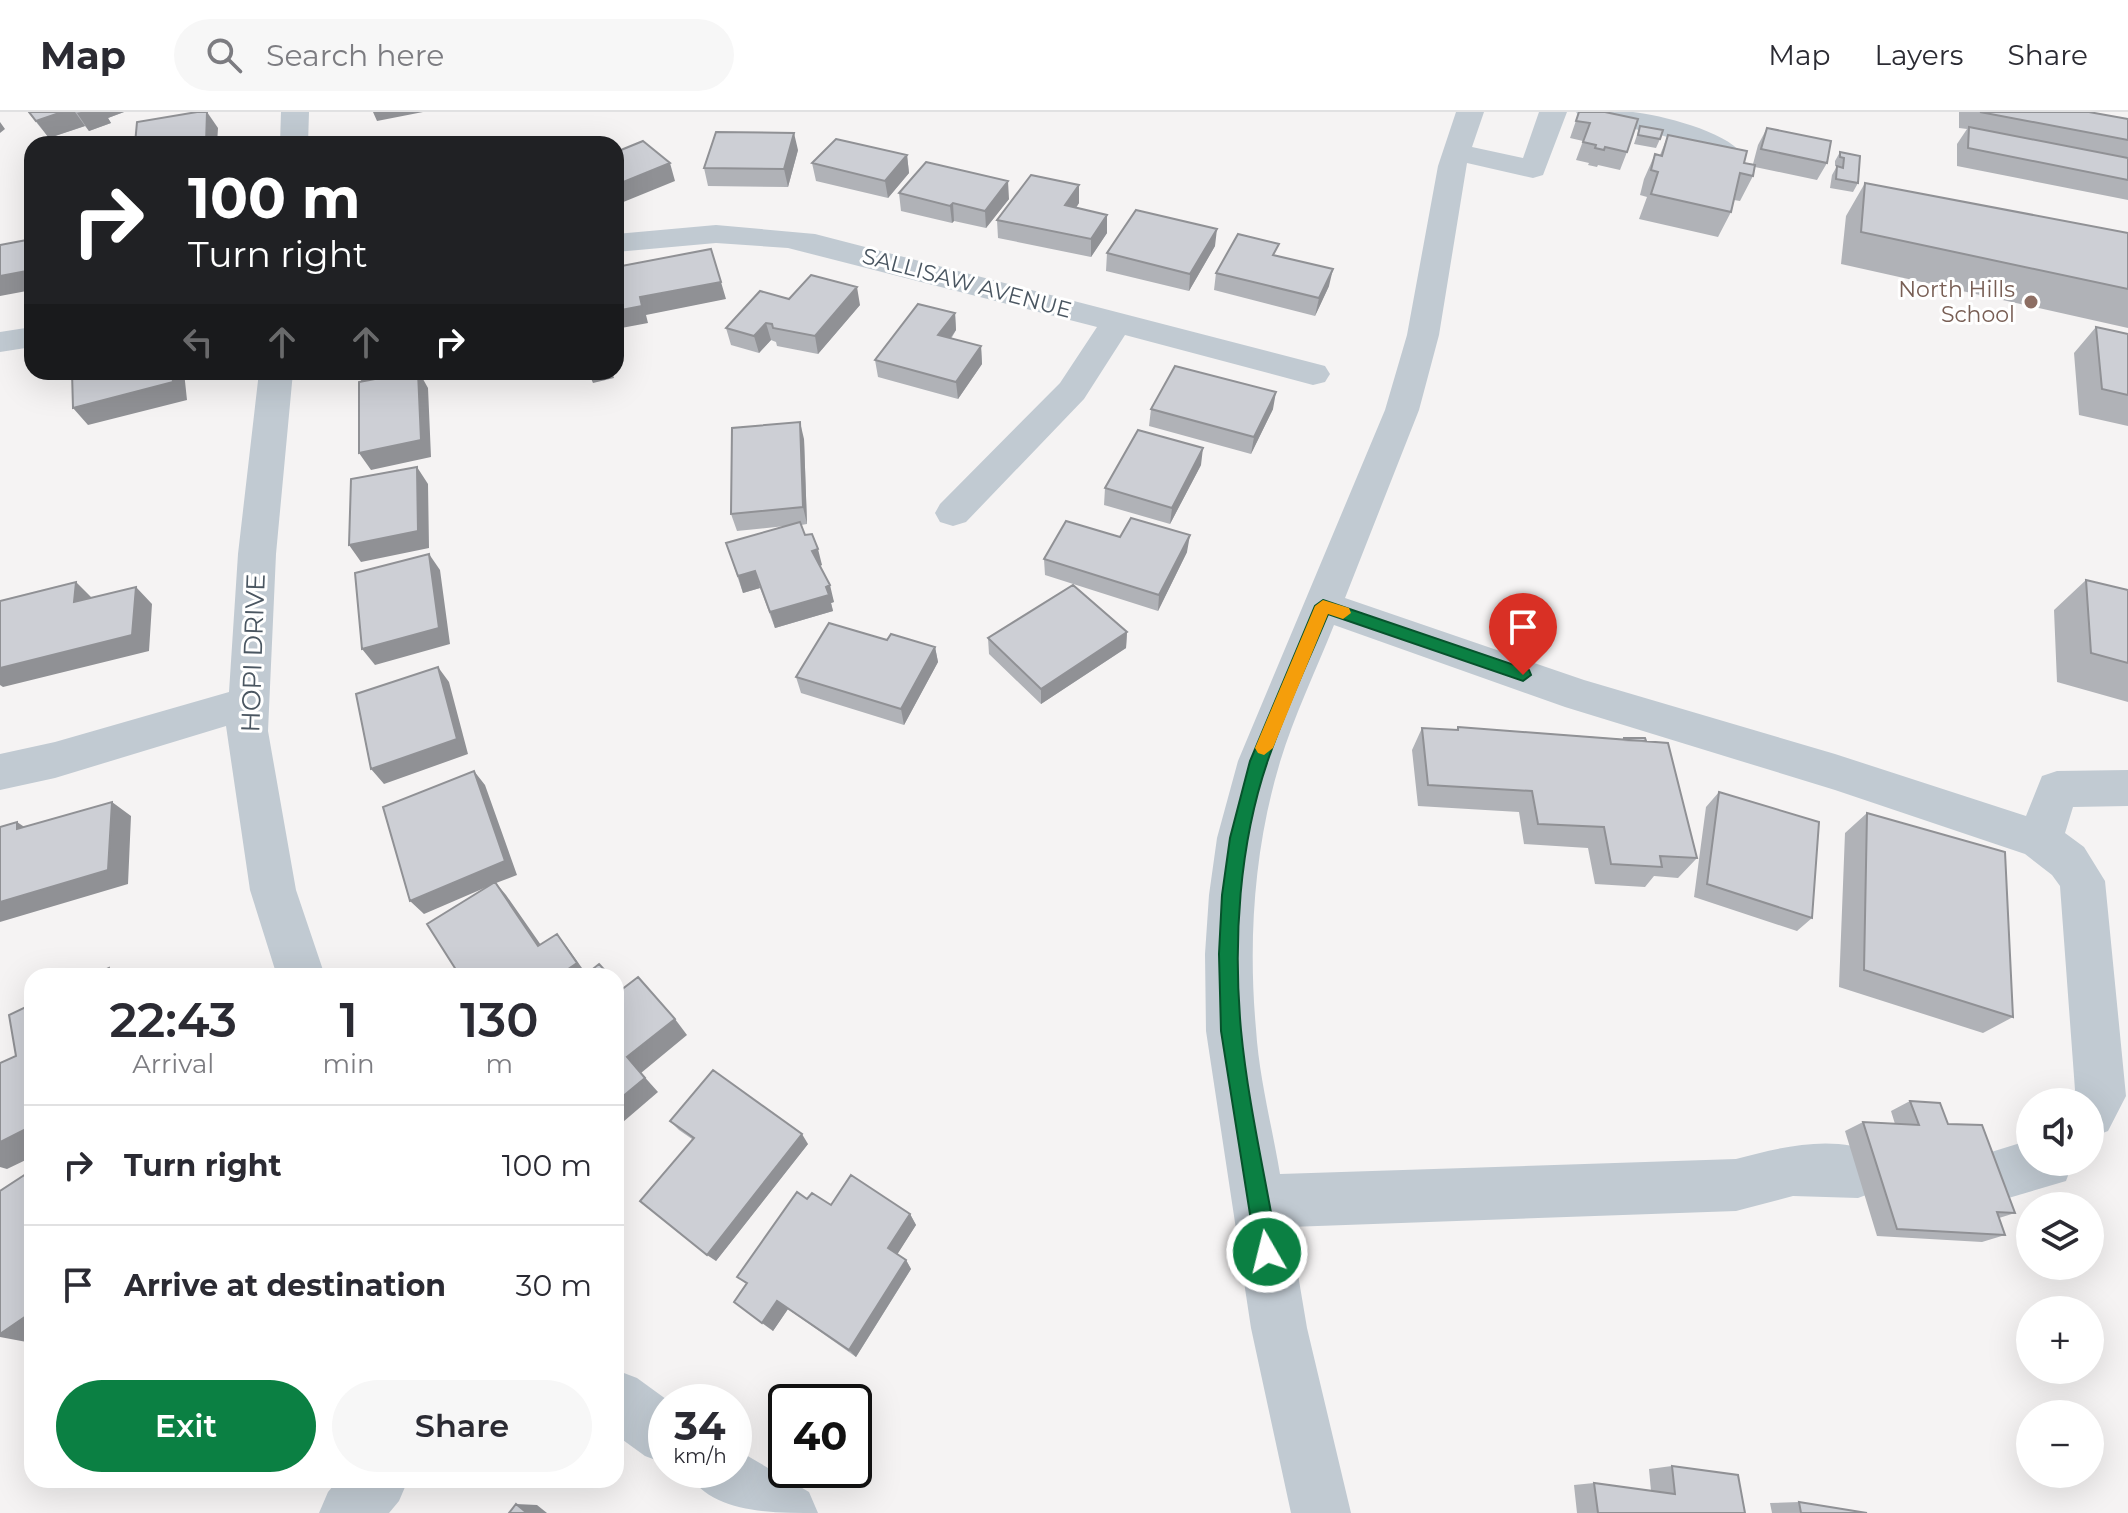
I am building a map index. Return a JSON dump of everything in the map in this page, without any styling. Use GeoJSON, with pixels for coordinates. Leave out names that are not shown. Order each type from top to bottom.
{"type":"FeatureCollection","features":[{"type":"Feature","properties":{"kind":"street"},"geometry":{"type":"LineString","coordinates":[[294,136],[295,112]]}},
{"type":"Feature","properties":{"kind":"street"},"geometry":{"type":"LineString","coordinates":[[1321,1513],[1279,1328],[1231,1031],[1229,954],[1239,838],[1259,761],[1402,410],[1423,335],[1463,132],[1533,169],[1553,112]]}},
{"type":"Feature","properties":{"kind":"street"},"geometry":{"type":"LineString","coordinates":[[1590,112],[1674,130],[1710,142],[1728,154]]}},
{"type":"Feature","properties":{"kind":"street","name":"SALLISAW AVENUE"},"geometry":{"type":"LineString","coordinates":[[624,242],[712,231],[758,233],[815,243],[1313,374]]}},
{"type":"Feature","properties":{"kind":"street"},"geometry":{"type":"LineString","coordinates":[[953,513],[1072,391],[1116,323]]}},
{"type":"Feature","properties":{"kind":"street"},"geometry":{"type":"LineString","coordinates":[[0,342],[24,338]]}},
{"type":"Feature","properties":{"kind":"street","name":"HOPI DRIVE"},"geometry":{"type":"LineString","coordinates":[[275,380],[257,554],[247,731],[273,890],[298,968]]}},
{"type":"Feature","properties":{"kind":"street"},"geometry":{"type":"LineString","coordinates":[[1323,606],[1580,695],[1835,772],[2040,840],[2068,861],[2082,881],[2100,1088]]}},
{"type":"Feature","properties":{"kind":"street"},"geometry":{"type":"LineString","coordinates":[[0,772],[55,760],[248,703]]}},
{"type":"Feature","properties":{"kind":"street"},"geometry":{"type":"LineString","coordinates":[[2040,840],[2057,789],[2128,788]]}},
{"type":"Feature","properties":{"kind":"street"},"geometry":{"type":"LineString","coordinates":[[1260,1201],[1736,1185],[1793,1170],[1858,1172]]}},
{"type":"Feature","properties":{"kind":"street"},"geometry":{"type":"LineString","coordinates":[[1978,1181],[2016,1171]]}},
{"type":"Feature","properties":{"kind":"street"},"geometry":{"type":"LineString","coordinates":[[624,1405],[648,1422]]}},
{"type":"Feature","properties":{"kind":"street"},"geometry":{"type":"LineString","coordinates":[[349,1513],[371,1488]]}},
{"type":"Feature","properties":{"kind":"street"},"geometry":{"type":"LineString","coordinates":[[746,1488],[788,1513]]}},
{"type":"Feature","properties":{"kind":"building"},"geometry":{"type":"Polygon","coordinates":[[[29,112],[62,112],[36,121],[29,112]]]}},
{"type":"Feature","properties":{"kind":"building"},"geometry":{"type":"Polygon","coordinates":[[[207,112],[206,136],[136,136],[137,122],[207,112]]]}},
{"type":"Feature","properties":{"kind":"building"},"geometry":{"type":"Polygon","coordinates":[[[1579,112],[1605,112],[1638,119],[1627,152],[1595,148],[1596,145],[1583,142],[1590,123],[1576,121],[1579,112]]]}},
{"type":"Feature","properties":{"kind":"building"},"geometry":{"type":"Polygon","coordinates":[[[1980,112],[2089,112],[2128,119],[2128,140],[1980,112]]]}},
{"type":"Feature","properties":{"kind":"building"},"geometry":{"type":"Polygon","coordinates":[[[1640,126],[1663,130],[1660,139],[1638,135],[1640,126]]]}},
{"type":"Feature","properties":{"kind":"building"},"geometry":{"type":"Polygon","coordinates":[[[1969,127],[2128,158],[2128,180],[1968,148],[1969,127]]]}},
{"type":"Feature","properties":{"kind":"building"},"geometry":{"type":"Polygon","coordinates":[[[1767,128],[1831,141],[1827,163],[1761,149],[1767,128]]]}},
{"type":"Feature","properties":{"kind":"building"},"geometry":{"type":"Polygon","coordinates":[[[716,132],[794,133],[784,169],[704,168],[716,132]]]}},
{"type":"Feature","properties":{"kind":"building"},"geometry":{"type":"Polygon","coordinates":[[[1668,135],[1747,151],[1744,163],[1755,165],[1753,176],[1740,173],[1731,212],[1651,194],[1658,172],[1651,170],[1655,154],[1662,156],[1668,135]]]}},
{"type":"Feature","properties":{"kind":"building"},"geometry":{"type":"Polygon","coordinates":[[[836,139],[907,155],[885,181],[812,163],[836,139]]]}},
{"type":"Feature","properties":{"kind":"building"},"geometry":{"type":"Polygon","coordinates":[[[643,141],[670,163],[624,182],[624,149],[643,141]]]}},
{"type":"Feature","properties":{"kind":"building"},"geometry":{"type":"Polygon","coordinates":[[[1840,152],[1860,156],[1858,183],[1836,179],[1837,166],[1843,168],[1844,158],[1840,157],[1840,152]]]}},
{"type":"Feature","properties":{"kind":"building"},"geometry":{"type":"Polygon","coordinates":[[[926,162],[1008,181],[985,211],[899,193],[926,162]]]}},
{"type":"Feature","properties":{"kind":"building"},"geometry":{"type":"Polygon","coordinates":[[[1031,175],[1079,185],[1065,205],[1107,215],[1091,239],[997,220],[1031,175]]]}},
{"type":"Feature","properties":{"kind":"building"},"geometry":{"type":"Polygon","coordinates":[[[1865,183],[2128,233],[2128,289],[1861,232],[1865,183]]]}},
{"type":"Feature","properties":{"kind":"building"},"geometry":{"type":"Polygon","coordinates":[[[1136,210],[1217,229],[1190,274],[1107,253],[1136,210]]]}},
{"type":"Feature","properties":{"kind":"building"},"geometry":{"type":"Polygon","coordinates":[[[1238,234],[1279,244],[1273,255],[1333,269],[1319,298],[1216,273],[1238,234]]]}},
{"type":"Feature","properties":{"kind":"building"},"geometry":{"type":"Polygon","coordinates":[[[24,240],[24,272],[0,276],[0,245],[24,240]]]}},
{"type":"Feature","properties":{"kind":"building"},"geometry":{"type":"Polygon","coordinates":[[[711,249],[721,282],[640,297],[642,306],[624,309],[624,265],[711,249]]]}},
{"type":"Feature","properties":{"kind":"building"},"geometry":{"type":"Polygon","coordinates":[[[811,275],[857,287],[815,336],[773,328],[772,324],[766,323],[754,336],[726,328],[760,291],[789,299],[811,275]]]}},
{"type":"Feature","properties":{"kind":"building"},"geometry":{"type":"Polygon","coordinates":[[[918,304],[955,313],[938,335],[981,346],[956,382],[875,360],[918,304]]]}},
{"type":"Feature","properties":{"kind":"building"},"geometry":{"type":"Polygon","coordinates":[[[2096,327],[2128,334],[2128,395],[2102,389],[2096,327]]]}},
{"type":"Feature","properties":{"kind":"building"},"geometry":{"type":"Polygon","coordinates":[[[1175,366],[1276,392],[1254,437],[1151,409],[1175,366]]]}},
{"type":"Feature","properties":{"kind":"building"},"geometry":{"type":"Polygon","coordinates":[[[72,380],[173,380],[173,382],[73,408],[72,380]]]}},
{"type":"Feature","properties":{"kind":"building"},"geometry":{"type":"Polygon","coordinates":[[[418,380],[421,440],[359,453],[359,382],[418,380]]]}},
{"type":"Feature","properties":{"kind":"building"},"geometry":{"type":"Polygon","coordinates":[[[800,422],[803,507],[731,514],[732,428],[800,422]]]}},
{"type":"Feature","properties":{"kind":"building"},"geometry":{"type":"Polygon","coordinates":[[[1138,430],[1203,448],[1172,508],[1105,488],[1138,430]]]}},
{"type":"Feature","properties":{"kind":"building"},"geometry":{"type":"Polygon","coordinates":[[[417,467],[418,531],[349,545],[351,479],[417,467]]]}},
{"type":"Feature","properties":{"kind":"building"},"geometry":{"type":"Polygon","coordinates":[[[1131,518],[1190,535],[1159,595],[1044,559],[1066,521],[1120,537],[1131,518]]]}},
{"type":"Feature","properties":{"kind":"building"},"geometry":{"type":"Polygon","coordinates":[[[800,522],[805,535],[812,534],[818,549],[812,551],[830,585],[826,587],[829,595],[770,612],[755,571],[738,576],[726,543],[800,522]]]}},
{"type":"Feature","properties":{"kind":"building"},"geometry":{"type":"Polygon","coordinates":[[[429,554],[439,628],[362,649],[355,573],[429,554]]]}},
{"type":"Feature","properties":{"kind":"building"},"geometry":{"type":"Polygon","coordinates":[[[2086,580],[2128,590],[2128,663],[2091,653],[2086,580]]]}},
{"type":"Feature","properties":{"kind":"building"},"geometry":{"type":"Polygon","coordinates":[[[76,582],[74,602],[136,587],[132,635],[0,668],[0,601],[76,582]]]}},
{"type":"Feature","properties":{"kind":"building"},"geometry":{"type":"Polygon","coordinates":[[[1073,585],[1127,632],[1041,689],[988,638],[1073,585]]]}},
{"type":"Feature","properties":{"kind":"building"},"geometry":{"type":"Polygon","coordinates":[[[829,623],[887,640],[891,634],[935,647],[901,709],[796,677],[829,623]]]}},
{"type":"Feature","properties":{"kind":"building"},"geometry":{"type":"Polygon","coordinates":[[[438,667],[457,739],[371,769],[356,694],[438,667]]]}},
{"type":"Feature","properties":{"kind":"building"},"geometry":{"type":"Polygon","coordinates":[[[1458,727],[1668,743],[1697,858],[1660,856],[1662,867],[1611,864],[1604,827],[1538,824],[1532,791],[1428,785],[1422,728],[1458,730],[1458,727]]]}},
{"type":"Feature","properties":{"kind":"building"},"geometry":{"type":"Polygon","coordinates":[[[1645,738],[1646,741],[1624,740],[1645,738]]]}},
{"type":"Feature","properties":{"kind":"building"},"geometry":{"type":"Polygon","coordinates":[[[474,771],[505,861],[410,901],[383,807],[474,771]]]}},
{"type":"Feature","properties":{"kind":"building"},"geometry":{"type":"Polygon","coordinates":[[[1719,792],[1819,822],[1812,918],[1707,884],[1719,792]]]}},
{"type":"Feature","properties":{"kind":"building"},"geometry":{"type":"Polygon","coordinates":[[[112,802],[108,870],[0,902],[0,827],[17,822],[17,829],[112,802]]]}},
{"type":"Feature","properties":{"kind":"building"},"geometry":{"type":"Polygon","coordinates":[[[1867,813],[2005,852],[2013,1017],[1864,970],[1867,813]]]}},
{"type":"Feature","properties":{"kind":"building"},"geometry":{"type":"Polygon","coordinates":[[[495,882],[538,946],[557,934],[577,963],[570,968],[455,968],[427,924],[495,882]]]}},
{"type":"Feature","properties":{"kind":"building"},"geometry":{"type":"Polygon","coordinates":[[[638,977],[675,1019],[627,1057],[645,1078],[624,1095],[624,988],[638,977]]]}},
{"type":"Feature","properties":{"kind":"building"},"geometry":{"type":"Polygon","coordinates":[[[24,1008],[24,1130],[0,1142],[0,1063],[16,1056],[9,1015],[24,1008]]]}},
{"type":"Feature","properties":{"kind":"building"},"geometry":{"type":"Polygon","coordinates":[[[713,1070],[802,1134],[707,1255],[640,1201],[694,1138],[670,1121],[713,1070]]]}},
{"type":"Feature","properties":{"kind":"building"},"geometry":{"type":"Polygon","coordinates":[[[1910,1101],[1940,1103],[1948,1124],[1982,1125],[2015,1213],[1997,1212],[2005,1235],[1897,1229],[1863,1122],[1919,1125],[1910,1101]]]}},
{"type":"Feature","properties":{"kind":"building"},"geometry":{"type":"Polygon","coordinates":[[[24,1175],[24,1318],[0,1334],[0,1191],[24,1175]]]}},
{"type":"Feature","properties":{"kind":"building"},"geometry":{"type":"Polygon","coordinates":[[[851,1175],[910,1214],[888,1248],[906,1260],[849,1350],[777,1301],[762,1323],[734,1302],[747,1283],[737,1277],[797,1192],[807,1199],[812,1193],[831,1205],[851,1175]]]}},
{"type":"Feature","properties":{"kind":"building"},"geometry":{"type":"Polygon","coordinates":[[[1672,1466],[1738,1475],[1745,1513],[1598,1513],[1594,1483],[1675,1494],[1672,1466]]]}},
{"type":"Feature","properties":{"kind":"building"},"geometry":{"type":"Polygon","coordinates":[[[1799,1502],[1867,1513],[1801,1513],[1799,1502]]]}},
{"type":"Feature","properties":{"kind":"building"},"geometry":{"type":"Polygon","coordinates":[[[516,1504],[527,1513],[509,1513],[516,1504]]]}},
{"type":"Feature","properties":{"kind":"slow traffic"},"geometry":{"type":"LineString","coordinates":[[1264,748],[1323,606],[1343,613]]}},
{"type":"Feature","properties":{"kind":"place","name":"North Hills School"},"geometry":{"type":"Point","coordinates":[2031,302]}},
{"type":"Feature","properties":{"kind":"route"},"geometry":{"type":"LineString","coordinates":[[1267,1252],[1231,1031],[1229,954],[1232,895],[1239,838],[1259,761],[1323,606],[1523,675]]}}]}
